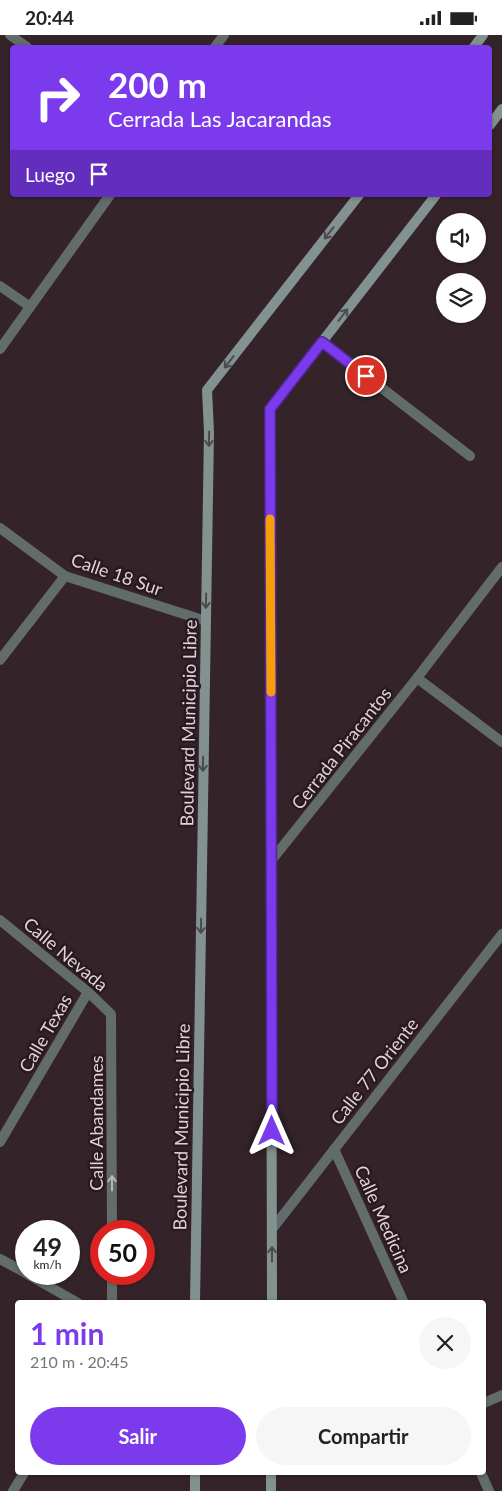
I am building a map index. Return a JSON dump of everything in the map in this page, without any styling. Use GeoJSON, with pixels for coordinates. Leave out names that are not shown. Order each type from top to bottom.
{"type":"FeatureCollection","features":[{"type":"Feature","properties":{"kind":"main road"},"geometry":{"type":"LineString","coordinates":[[492,122],[502,109]]}},
{"type":"Feature","properties":{"kind":"main road","name":"Boulevard Municipio Libre"},"geometry":{"type":"LineString","coordinates":[[195,1300],[209,431],[207,390],[357,197]]}},
{"type":"Feature","properties":{"kind":"main road"},"geometry":{"type":"LineString","coordinates":[[272,1300],[270,409],[434,197]]}},
{"type":"Feature","properties":{"kind":"main road"},"geometry":{"type":"LineString","coordinates":[[195,1475],[195,1491]]}},
{"type":"Feature","properties":{"kind":"main road"},"geometry":{"type":"LineString","coordinates":[[271,1475],[271,1491]]}},
{"type":"Feature","properties":{"kind":"street"},"geometry":{"type":"LineString","coordinates":[[10,35],[24,45]]}},
{"type":"Feature","properties":{"kind":"street"},"geometry":{"type":"LineString","coordinates":[[0,349],[109,197]]}},
{"type":"Feature","properties":{"kind":"street"},"geometry":{"type":"LineString","coordinates":[[0,286],[29,307]]}},
{"type":"Feature","properties":{"kind":"street"},"geometry":{"type":"LineString","coordinates":[[322,342],[470,456]]}},
{"type":"Feature","properties":{"kind":"street","name":"Calle 18 Sur"},"geometry":{"type":"LineString","coordinates":[[0,528],[65,576],[206,621]]}},
{"type":"Feature","properties":{"kind":"street","name":"Cerrada Piracantos"},"geometry":{"type":"LineString","coordinates":[[271,861],[417,678],[502,567]]}},
{"type":"Feature","properties":{"kind":"street"},"geometry":{"type":"LineString","coordinates":[[0,660],[65,576]]}},
{"type":"Feature","properties":{"kind":"street"},"geometry":{"type":"LineString","coordinates":[[417,678],[502,742]]}},
{"type":"Feature","properties":{"kind":"street","name":"Calle Nevada"},"geometry":{"type":"LineString","coordinates":[[0,920],[112,1014]]}},
{"type":"Feature","properties":{"kind":"street","name":"Calle 77 Oriente"},"geometry":{"type":"LineString","coordinates":[[272,1228],[502,934]]}},
{"type":"Feature","properties":{"kind":"street","name":"Calle Texas"},"geometry":{"type":"LineString","coordinates":[[0,1142],[88,992]]}},
{"type":"Feature","properties":{"kind":"street","name":"Calle Abandames"},"geometry":{"type":"LineString","coordinates":[[112,1014],[112,1220]]}},
{"type":"Feature","properties":{"kind":"street","name":"Calle Medicina"},"geometry":{"type":"LineString","coordinates":[[334,1149],[403,1300]]}},
{"type":"Feature","properties":{"kind":"street"},"geometry":{"type":"LineString","coordinates":[[0,1259],[15,1267]]}},
{"type":"Feature","properties":{"kind":"street"},"geometry":{"type":"LineString","coordinates":[[46,1285],[73,1300]]}},
{"type":"Feature","properties":{"kind":"street"},"geometry":{"type":"LineString","coordinates":[[112,1285],[112,1300]]}},
{"type":"Feature","properties":{"kind":"street"},"geometry":{"type":"LineString","coordinates":[[486,1402],[502,1395]]}},
{"type":"Feature","properties":{"kind":"street"},"geometry":{"type":"LineString","coordinates":[[13,1491],[23,1475]]}},
{"type":"Feature","properties":{"kind":"street"},"geometry":{"type":"LineString","coordinates":[[482,1475],[489,1491]]}},
{"type":"Feature","properties":{"kind":"slow traffic"},"geometry":{"type":"LineString","coordinates":[[270,519],[271,692]]}},
{"type":"Feature","properties":{"kind":"route"},"geometry":{"type":"LineString","coordinates":[[272,1131],[270,409],[322,342],[366,376]]}}]}
